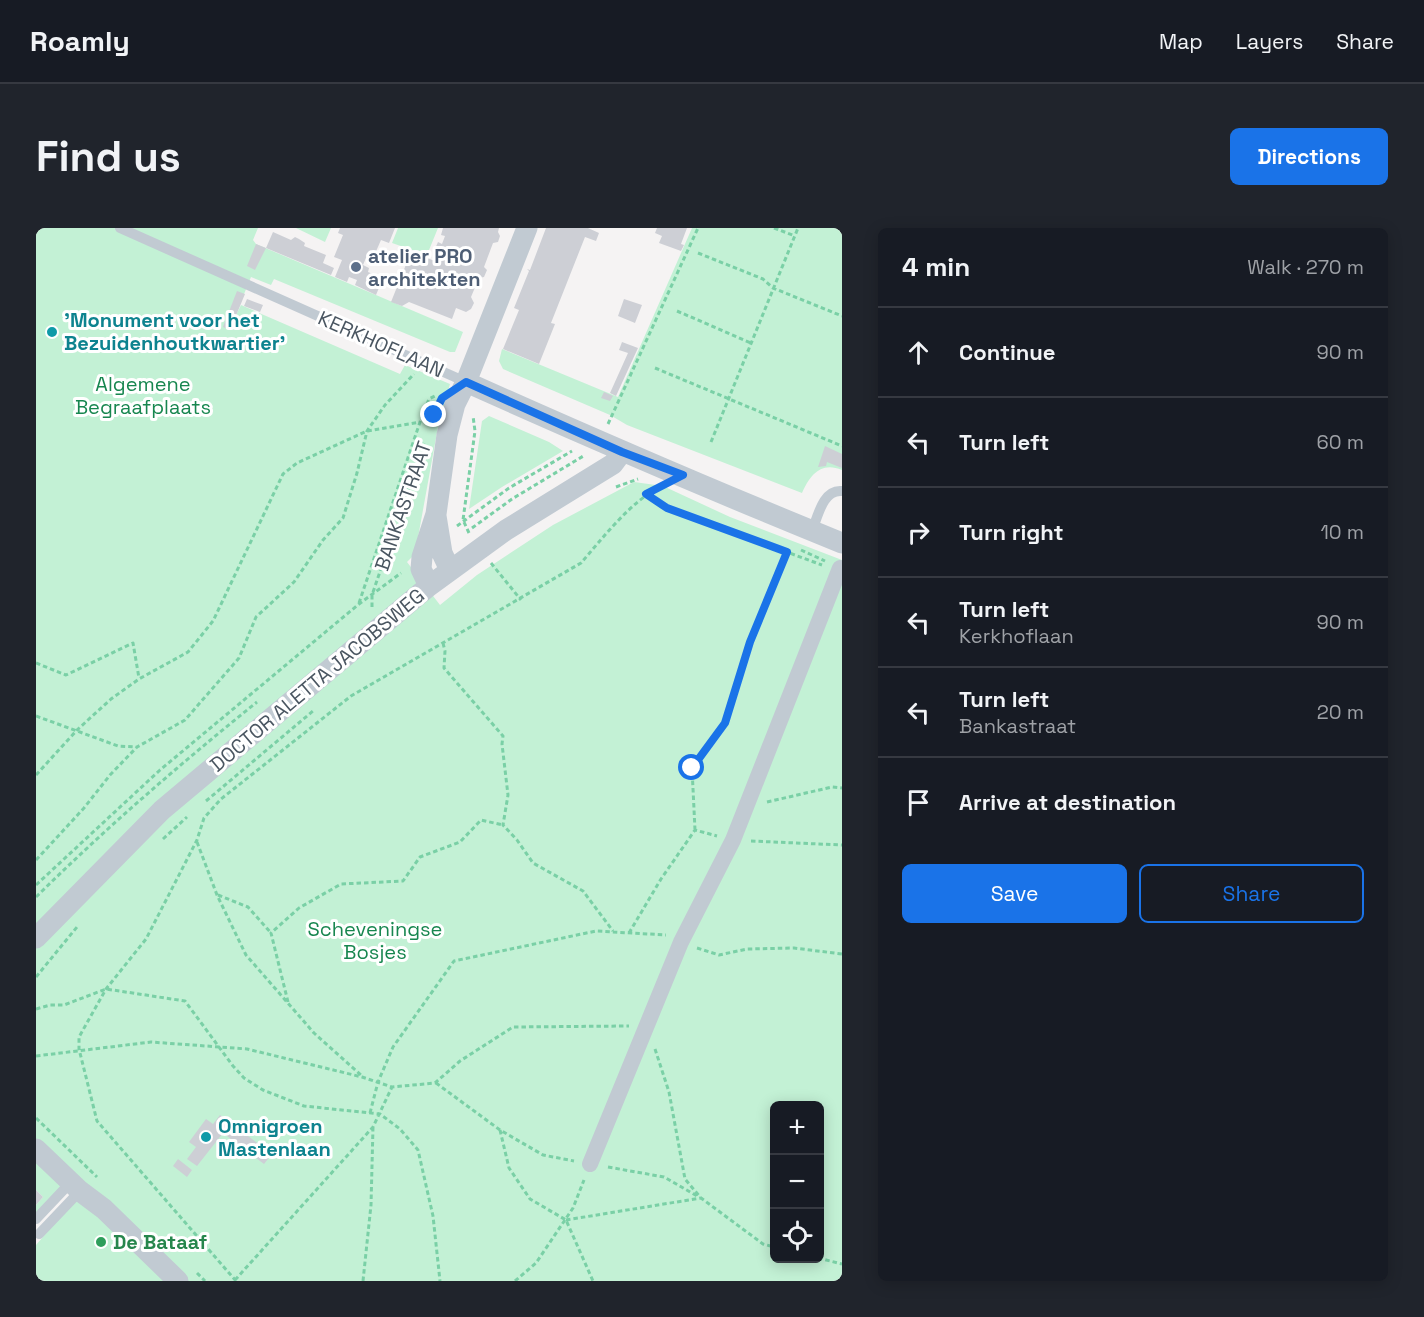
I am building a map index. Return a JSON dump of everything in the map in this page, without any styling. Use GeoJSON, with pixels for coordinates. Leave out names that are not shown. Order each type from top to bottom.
{"type":"FeatureCollection","features":[{"type":"Feature","properties":{"kind":"street","name":"BANKASTRAAT"},"geometry":{"type":"LineString","coordinates":[[429,586],[421,569],[422,557],[428,532],[436,513],[447,435],[455,404],[466,382],[527,228]]}},
{"type":"Feature","properties":{"kind":"street","name":"KERKHOFLAAN"},"geometry":{"type":"LineString","coordinates":[[466,382],[622,452],[683,475],[842,543]]}},
{"type":"Feature","properties":{"kind":"street","name":"DOCTOR ALETTA JACOBSWEG"},"geometry":{"type":"LineString","coordinates":[[36,938],[162,810],[383,624],[450,570],[485,559],[506,530],[613,464],[622,452]]}},
{"type":"Feature","properties":{"kind":"street","name":"BANKASTRAAT"},"geometry":{"type":"LineString","coordinates":[[436,513],[442,553],[450,570]]}},
{"type":"Feature","properties":{"kind":"street"},"geometry":{"type":"LineString","coordinates":[[590,1164],[683,940],[733,840],[840,569]]}},
{"type":"Feature","properties":{"kind":"street"},"geometry":{"type":"LineString","coordinates":[[36,1149],[104,1209],[178,1281]]}},
{"type":"Feature","properties":{"kind":"lane","name":"KERKHOFLAAN"},"geometry":{"type":"LineString","coordinates":[[120,228],[466,382]]}},
{"type":"Feature","properties":{"kind":"lane"},"geometry":{"type":"LineString","coordinates":[[812,531],[826,496],[832,492],[842,491]]}},
{"type":"Feature","properties":{"kind":"lane"},"geometry":{"type":"LineString","coordinates":[[36,1219],[76,1186]]}},
{"type":"Feature","properties":{"kind":"lane"},"geometry":{"type":"LineString","coordinates":[[39,1234],[76,1186]]}},
{"type":"Feature","properties":{"kind":"path"},"geometry":{"type":"LineString","coordinates":[[440,541],[463,520],[509,488],[594,439],[606,426],[614,414],[698,228]]}},
{"type":"Feature","properties":{"kind":"path"},"geometry":{"type":"LineString","coordinates":[[774,228],[795,236]]}},
{"type":"Feature","properties":{"kind":"path"},"geometry":{"type":"LineString","coordinates":[[711,442],[798,228]]}},
{"type":"Feature","properties":{"kind":"path"},"geometry":{"type":"LineString","coordinates":[[698,253],[763,279],[773,288],[842,316]]}},
{"type":"Feature","properties":{"kind":"path"},"geometry":{"type":"LineString","coordinates":[[676,311],[751,343]]}},
{"type":"Feature","properties":{"kind":"path"},"geometry":{"type":"LineString","coordinates":[[655,368],[842,446]]}},
{"type":"Feature","properties":{"kind":"path"},"geometry":{"type":"LineString","coordinates":[[36,860],[136,747],[185,720],[239,658],[256,617],[294,582],[322,540],[343,518],[367,430],[385,405],[413,377]]}},
{"type":"Feature","properties":{"kind":"path"},"geometry":{"type":"LineString","coordinates":[[359,604],[429,399],[466,382]]}},
{"type":"Feature","properties":{"kind":"path"},"geometry":{"type":"LineString","coordinates":[[472,410],[475,431],[463,520],[485,559],[521,600]]}},
{"type":"Feature","properties":{"kind":"path"},"geometry":{"type":"LineString","coordinates":[[36,775],[111,699],[139,679],[188,652],[213,621],[283,474],[297,463],[367,430],[420,422]]}},
{"type":"Feature","properties":{"kind":"path","name":"BANKASTRAAT"},"geometry":{"type":"LineString","coordinates":[[383,624],[372,609],[372,595],[426,438]]}},
{"type":"Feature","properties":{"kind":"path"},"geometry":{"type":"LineString","coordinates":[[606,491],[627,482],[648,477],[656,464]]}},
{"type":"Feature","properties":{"kind":"path"},"geometry":{"type":"LineString","coordinates":[[392,1087],[373,1128],[235,1281],[97,1121],[79,1049],[79,1037],[106,989],[146,939],[197,840],[204,818],[221,799],[351,696],[582,563],[646,494],[683,475]]}},
{"type":"Feature","properties":{"kind":"path"},"geometry":{"type":"LineString","coordinates":[[646,494],[667,508],[840,569]]}},
{"type":"Feature","properties":{"kind":"path"},"geometry":{"type":"LineString","coordinates":[[695,830],[692,768],[725,723],[750,642],[787,552]]}},
{"type":"Feature","properties":{"kind":"path"},"geometry":{"type":"LineString","coordinates":[[36,885],[160,770],[359,604],[422,557]]}},
{"type":"Feature","properties":{"kind":"path"},"geometry":{"type":"LineString","coordinates":[[36,663],[66,675],[133,643],[139,679]]}},
{"type":"Feature","properties":{"kind":"path"},"geometry":{"type":"LineString","coordinates":[[443,643],[444,668],[503,736],[508,795],[502,825]]}},
{"type":"Feature","properties":{"kind":"path","name":"DOCTOR ALETTA JACOBSWEG"},"geometry":{"type":"LineString","coordinates":[[206,801],[315,710]]}},
{"type":"Feature","properties":{"kind":"path"},"geometry":{"type":"LineString","coordinates":[[36,716],[118,746],[136,747]]}},
{"type":"Feature","properties":{"kind":"path"},"geometry":{"type":"LineString","coordinates":[[745,806],[832,787],[842,788]]}},
{"type":"Feature","properties":{"kind":"path"},"geometry":{"type":"LineString","coordinates":[[271,933],[299,908],[341,884],[403,880],[420,857],[460,842],[482,820],[502,825],[517,840],[533,863],[583,891],[614,932]]}},
{"type":"Feature","properties":{"kind":"path"},"geometry":{"type":"LineString","coordinates":[[197,840],[217,895],[246,955],[314,1032],[362,1077]]}},
{"type":"Feature","properties":{"kind":"path"},"geometry":{"type":"LineString","coordinates":[[217,895],[248,907],[271,933],[288,1002]]}},
{"type":"Feature","properties":{"kind":"path"},"geometry":{"type":"LineString","coordinates":[[370,1113],[378,1082],[393,1047],[454,961],[596,930],[683,940],[719,955],[747,949],[794,948],[842,954]]}},
{"type":"Feature","properties":{"kind":"path"},"geometry":{"type":"LineString","coordinates":[[36,1009],[50,1005],[64,1005],[106,989],[185,1001],[244,1078],[263,1090],[304,1106],[380,1114],[418,1150],[433,1215],[440,1281]]}},
{"type":"Feature","properties":{"kind":"path"},"geometry":{"type":"LineString","coordinates":[[36,1056],[151,1042],[247,1049],[362,1077],[392,1087],[435,1083],[460,1061],[513,1027],[647,1026],[669,1092],[686,1179],[701,1198]]}},
{"type":"Feature","properties":{"kind":"path"},"geometry":{"type":"LineString","coordinates":[[435,1083],[500,1130],[543,1155],[664,1177],[701,1198],[764,1244],[770,1246]]}},
{"type":"Feature","properties":{"kind":"path"},"geometry":{"type":"LineString","coordinates":[[363,1281],[371,1205],[373,1128]]}},
{"type":"Feature","properties":{"kind":"path"},"geometry":{"type":"LineString","coordinates":[[500,1130],[509,1168],[530,1199],[566,1220],[593,1281]]}},
{"type":"Feature","properties":{"kind":"path"},"geometry":{"type":"LineString","coordinates":[[515,1281],[536,1263],[566,1220],[582,1184]]}},
{"type":"Feature","properties":{"kind":"path"},"geometry":{"type":"LineString","coordinates":[[566,1220],[701,1198]]}},
{"type":"Feature","properties":{"kind":"path"},"geometry":{"type":"LineString","coordinates":[[824,1260],[842,1264]]}},
{"type":"Feature","properties":{"kind":"green space","name":"Scheveningse Bosjes"},"geometry":{"type":"Polygon","coordinates":[[[36,228],[258,228],[253,240],[256,244],[463,332],[455,352],[450,352],[274,279],[271,285],[251,277],[233,321],[241,305],[400,374],[405,365],[450,384],[438,427],[415,554],[407,562],[440,605],[477,575],[553,525],[634,482],[663,486],[730,517],[842,560],[842,1281],[36,1281],[36,1245],[81,1193],[71,1183],[36,1219],[36,1205],[43,1197],[36,1190],[36,228]]]}},
{"type":"Feature","properties":{"kind":"green space"},"geometry":{"type":"Polygon","coordinates":[[[296,228],[331,228],[325,242],[296,228]]]}},
{"type":"Feature","properties":{"kind":"green space"},"geometry":{"type":"Polygon","coordinates":[[[398,228],[438,228],[427,255],[392,243],[398,228]]]}},
{"type":"Feature","properties":{"kind":"green space"},"geometry":{"type":"Polygon","coordinates":[[[692,228],[842,228],[842,470],[828,467],[817,471],[802,493],[627,425],[610,415],[503,369],[499,361],[502,349],[618,397],[692,228]]]}},
{"type":"Feature","properties":{"kind":"green space"},"geometry":{"type":"Polygon","coordinates":[[[489,416],[549,442],[563,451],[469,509],[482,421],[489,416]]]}},
{"type":"Feature","properties":{"kind":"building"},"geometry":{"type":"Polygon","coordinates":[[[340,228],[395,228],[389,243],[381,240],[374,256],[368,253],[363,265],[369,268],[368,272],[383,278],[376,295],[355,285],[357,280],[349,277],[347,282],[335,277],[342,260],[334,257],[343,235],[338,233],[340,228]]]}},
{"type":"Feature","properties":{"kind":"building"},"geometry":{"type":"Polygon","coordinates":[[[443,228],[499,228],[500,236],[498,242],[493,243],[484,267],[487,270],[484,277],[479,278],[471,297],[474,303],[471,309],[466,312],[456,308],[452,319],[409,302],[402,306],[391,302],[411,252],[435,261],[439,253],[434,251],[438,242],[442,244],[445,236],[441,235],[443,228]]]}},
{"type":"Feature","properties":{"kind":"building"},"geometry":{"type":"Polygon","coordinates":[[[546,228],[588,228],[599,233],[596,241],[585,237],[551,323],[555,324],[539,364],[503,349],[519,310],[514,308],[529,271],[527,269],[530,270],[546,228]]]}},
{"type":"Feature","properties":{"kind":"building"},"geometry":{"type":"Polygon","coordinates":[[[657,228],[687,228],[681,251],[659,243],[662,236],[655,233],[657,228]]]}},
{"type":"Feature","properties":{"kind":"building"},"geometry":{"type":"Polygon","coordinates":[[[273,232],[291,240],[295,237],[305,243],[304,246],[326,255],[323,263],[334,268],[331,275],[266,248],[273,232]]]}},
{"type":"Feature","properties":{"kind":"building"},"geometry":{"type":"Polygon","coordinates":[[[256,244],[266,248],[255,270],[247,266],[256,244]]]}},
{"type":"Feature","properties":{"kind":"building"},"geometry":{"type":"Polygon","coordinates":[[[237,291],[245,294],[230,330],[223,327],[237,291]]]}},
{"type":"Feature","properties":{"kind":"building"},"geometry":{"type":"Polygon","coordinates":[[[247,299],[263,305],[260,312],[244,306],[247,299]]]}},
{"type":"Feature","properties":{"kind":"building"},"geometry":{"type":"Polygon","coordinates":[[[624,299],[642,305],[635,323],[618,316],[624,299]]]}},
{"type":"Feature","properties":{"kind":"building"},"geometry":{"type":"Polygon","coordinates":[[[622,342],[638,348],[616,396],[610,393],[628,353],[619,350],[622,342]]]}},
{"type":"Feature","properties":{"kind":"building"},"geometry":{"type":"Polygon","coordinates":[[[604,392],[613,396],[610,401],[601,398],[604,392]]]}},
{"type":"Feature","properties":{"kind":"building"},"geometry":{"type":"Polygon","coordinates":[[[825,446],[842,454],[842,468],[827,462],[826,466],[818,467],[825,446]]]}},
{"type":"Feature","properties":{"kind":"building","name":"Omnigroen Mastenlaan"},"geometry":{"type":"Polygon","coordinates":[[[220,1115],[272,1154],[264,1164],[223,1133],[197,1166],[187,1159],[196,1147],[189,1142],[206,1119],[213,1124],[220,1115]]]}},
{"type":"Feature","properties":{"kind":"building"},"geometry":{"type":"Polygon","coordinates":[[[178,1159],[192,1170],[187,1177],[173,1166],[178,1159]]]}},
{"type":"Feature","properties":{"kind":"building"},"geometry":{"type":"Polygon","coordinates":[[[36,1190],[43,1197],[36,1205],[36,1190]]]}},
{"type":"Feature","properties":{"kind":"place","name":"atelier PRO architekten"},"geometry":{"type":"Point","coordinates":[356,267]}},
{"type":"Feature","properties":{"kind":"place","name":"'Monument voor het Bezuidenhoutkwartier'"},"geometry":{"type":"Point","coordinates":[52,332]}},
{"type":"Feature","properties":{"kind":"place","name":"Omnigroen Mastenlaan"},"geometry":{"type":"Point","coordinates":[206,1137]}},
{"type":"Feature","properties":{"kind":"place","name":"De Bataaf"},"geometry":{"type":"Point","coordinates":[101,1242]}},
{"type":"Feature","properties":{"kind":"route"},"geometry":{"type":"LineString","coordinates":[[434,415],[442,398],[466,382],[622,452],[683,475],[646,494],[667,508],[787,552],[750,642],[725,723],[692,768]]}},
{"type":"Feature","properties":{"kind":"park label","name":"Algemene Begraafplaats"},"geometry":{"type":"Point","coordinates":[143,396]}}]}
